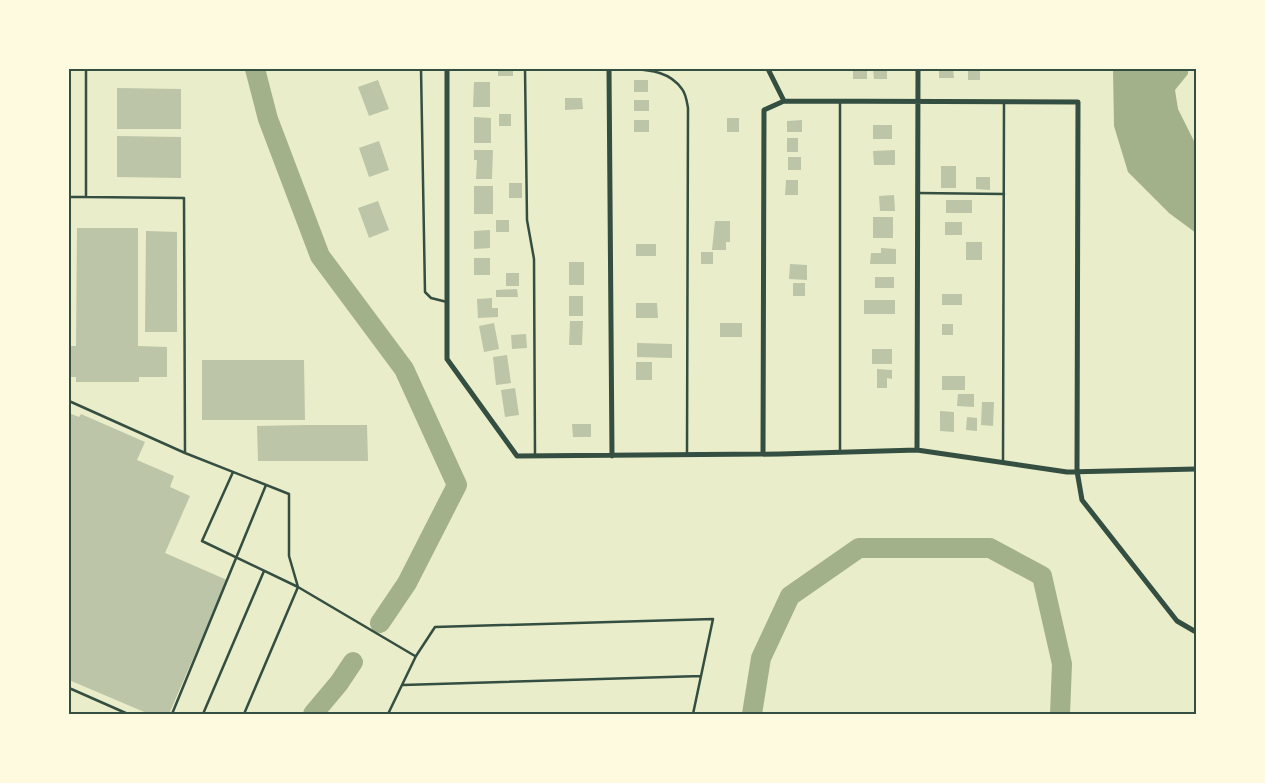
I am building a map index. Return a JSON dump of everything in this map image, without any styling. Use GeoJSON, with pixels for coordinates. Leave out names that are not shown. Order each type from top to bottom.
{"type":"FeatureCollection","features":[{"type":"Feature","properties":{"kind":"street"},"geometry":{"type":"LineString","coordinates":[[447,69],[447,359],[517,456],[763,454],[916,450],[1067,472],[1196,468]]}},
{"type":"Feature","properties":{"kind":"street"},"geometry":{"type":"LineString","coordinates":[[609,69],[612,456]]}},
{"type":"Feature","properties":{"kind":"street"},"geometry":{"type":"LineString","coordinates":[[768,69],[784,101]]}},
{"type":"Feature","properties":{"kind":"street"},"geometry":{"type":"LineString","coordinates":[[916,450],[918,69]]}},
{"type":"Feature","properties":{"kind":"street"},"geometry":{"type":"LineString","coordinates":[[763,454],[764,110],[784,101],[840,103],[1078,102],[1077,471],[1082,500],[1177,621],[1196,632]]}},
{"type":"Feature","properties":{"kind":"lane"},"geometry":{"type":"LineString","coordinates":[[86,69],[86,196]]}},
{"type":"Feature","properties":{"kind":"lane"},"geometry":{"type":"LineString","coordinates":[[421,69],[425,292],[431,298],[447,302]]}},
{"type":"Feature","properties":{"kind":"lane"},"geometry":{"type":"LineString","coordinates":[[525,69],[527,220],[534,259],[534,456]]}},
{"type":"Feature","properties":{"kind":"lane"},"geometry":{"type":"LineString","coordinates":[[632,69],[650,70],[669,76],[684,90],[688,108],[687,455]]}},
{"type":"Feature","properties":{"kind":"lane"},"geometry":{"type":"LineString","coordinates":[[1004,102],[1004,463]]}},
{"type":"Feature","properties":{"kind":"lane"},"geometry":{"type":"LineString","coordinates":[[840,103],[840,452]]}},
{"type":"Feature","properties":{"kind":"lane"},"geometry":{"type":"LineString","coordinates":[[918,193],[1004,194]]}},
{"type":"Feature","properties":{"kind":"lane"},"geometry":{"type":"LineString","coordinates":[[69,197],[184,198],[186,453]]}},
{"type":"Feature","properties":{"kind":"lane"},"geometry":{"type":"LineString","coordinates":[[69,401],[186,453],[289,494],[289,556],[298,587],[244,714]]}},
{"type":"Feature","properties":{"kind":"lane"},"geometry":{"type":"LineString","coordinates":[[233,472],[202,542],[298,587],[416,656]]}},
{"type":"Feature","properties":{"kind":"lane"},"geometry":{"type":"LineString","coordinates":[[172,714],[266,485]]}},
{"type":"Feature","properties":{"kind":"lane"},"geometry":{"type":"LineString","coordinates":[[203,714],[264,570]]}},
{"type":"Feature","properties":{"kind":"lane"},"geometry":{"type":"LineString","coordinates":[[388,714],[416,656],[435,627],[713,619],[693,714]]}},
{"type":"Feature","properties":{"kind":"lane"},"geometry":{"type":"LineString","coordinates":[[402,685],[701,676]]}},
{"type":"Feature","properties":{"kind":"lane"},"geometry":{"type":"LineString","coordinates":[[69,688],[128,714]]}},
{"type":"Feature","properties":{"kind":"shaded area"},"geometry":{"type":"Polygon","coordinates":[[[1113,69],[1188,69],[1188,74],[1175,90],[1178,109],[1196,145],[1196,233],[1169,213],[1128,172],[1114,126],[1113,69]]]}},
{"type":"Feature","properties":{"kind":"building"},"geometry":{"type":"Polygon","coordinates":[[[498,69],[513,69],[513,76],[498,76],[498,69]]]}},
{"type":"Feature","properties":{"kind":"building"},"geometry":{"type":"Polygon","coordinates":[[[853,69],[867,69],[867,79],[853,79],[853,69]]]}},
{"type":"Feature","properties":{"kind":"building"},"geometry":{"type":"Polygon","coordinates":[[[873,69],[887,69],[887,79],[874,79],[873,69]]]}},
{"type":"Feature","properties":{"kind":"building"},"geometry":{"type":"Polygon","coordinates":[[[939,69],[953,69],[954,78],[939,78],[939,69]]]}},
{"type":"Feature","properties":{"kind":"building"},"geometry":{"type":"Polygon","coordinates":[[[960,69],[980,69],[980,80],[968,80],[968,71],[960,71],[960,69]]]}},
{"type":"Feature","properties":{"kind":"building"},"geometry":{"type":"Polygon","coordinates":[[[378,80],[389,109],[369,116],[358,87],[378,80]]]}},
{"type":"Feature","properties":{"kind":"building"},"geometry":{"type":"Polygon","coordinates":[[[634,80],[648,80],[648,92],[634,92],[634,80]]]}},
{"type":"Feature","properties":{"kind":"building"},"geometry":{"type":"Polygon","coordinates":[[[474,82],[490,82],[490,107],[473,107],[474,82]]]}},
{"type":"Feature","properties":{"kind":"building"},"geometry":{"type":"Polygon","coordinates":[[[117,88],[181,89],[181,129],[117,129],[117,88]]]}},
{"type":"Feature","properties":{"kind":"building"},"geometry":{"type":"Polygon","coordinates":[[[565,98],[582,98],[583,109],[565,110],[565,98]]]}},
{"type":"Feature","properties":{"kind":"building"},"geometry":{"type":"Polygon","coordinates":[[[634,100],[649,100],[649,111],[634,111],[634,100]]]}},
{"type":"Feature","properties":{"kind":"building"},"geometry":{"type":"Polygon","coordinates":[[[499,114],[511,114],[511,126],[499,126],[499,114]]]}},
{"type":"Feature","properties":{"kind":"building"},"geometry":{"type":"Polygon","coordinates":[[[474,117],[491,118],[491,143],[474,143],[474,117]]]}},
{"type":"Feature","properties":{"kind":"building"},"geometry":{"type":"Polygon","coordinates":[[[727,118],[739,118],[739,132],[727,132],[727,118]]]}},
{"type":"Feature","properties":{"kind":"building"},"geometry":{"type":"Polygon","coordinates":[[[634,120],[649,120],[649,132],[634,132],[634,120]]]}},
{"type":"Feature","properties":{"kind":"building"},"geometry":{"type":"Polygon","coordinates":[[[802,120],[802,132],[787,132],[787,121],[802,120]]]}},
{"type":"Feature","properties":{"kind":"building"},"geometry":{"type":"Polygon","coordinates":[[[873,125],[892,125],[892,139],[873,139],[873,125]]]}},
{"type":"Feature","properties":{"kind":"building"},"geometry":{"type":"Polygon","coordinates":[[[117,136],[181,137],[181,178],[117,177],[117,136]]]}},
{"type":"Feature","properties":{"kind":"building"},"geometry":{"type":"Polygon","coordinates":[[[787,138],[798,138],[798,152],[787,152],[787,138]]]}},
{"type":"Feature","properties":{"kind":"building"},"geometry":{"type":"Polygon","coordinates":[[[379,141],[389,170],[369,177],[359,148],[379,141]]]}},
{"type":"Feature","properties":{"kind":"building"},"geometry":{"type":"Polygon","coordinates":[[[474,150],[493,150],[492,179],[476,179],[477,160],[474,160],[474,150]]]}},
{"type":"Feature","properties":{"kind":"building"},"geometry":{"type":"Polygon","coordinates":[[[895,150],[895,165],[874,165],[873,151],[895,150]]]}},
{"type":"Feature","properties":{"kind":"building"},"geometry":{"type":"Polygon","coordinates":[[[788,157],[801,157],[801,170],[788,170],[788,157]]]}},
{"type":"Feature","properties":{"kind":"building"},"geometry":{"type":"Polygon","coordinates":[[[941,166],[956,166],[956,188],[941,188],[941,166]]]}},
{"type":"Feature","properties":{"kind":"building"},"geometry":{"type":"Polygon","coordinates":[[[976,177],[990,177],[990,190],[976,189],[976,177]]]}},
{"type":"Feature","properties":{"kind":"building"},"geometry":{"type":"Polygon","coordinates":[[[786,180],[798,180],[798,195],[785,195],[786,180]]]}},
{"type":"Feature","properties":{"kind":"building"},"geometry":{"type":"Polygon","coordinates":[[[509,183],[522,183],[522,198],[509,198],[509,183]]]}},
{"type":"Feature","properties":{"kind":"building"},"geometry":{"type":"Polygon","coordinates":[[[474,186],[493,186],[493,214],[474,214],[474,186]]]}},
{"type":"Feature","properties":{"kind":"building"},"geometry":{"type":"Polygon","coordinates":[[[894,195],[895,211],[880,211],[879,196],[894,195]]]}},
{"type":"Feature","properties":{"kind":"building"},"geometry":{"type":"Polygon","coordinates":[[[946,200],[972,200],[972,213],[946,213],[946,200]]]}},
{"type":"Feature","properties":{"kind":"building"},"geometry":{"type":"Polygon","coordinates":[[[378,201],[389,230],[369,238],[358,208],[378,201]]]}},
{"type":"Feature","properties":{"kind":"building"},"geometry":{"type":"Polygon","coordinates":[[[873,217],[893,217],[893,238],[873,238],[873,217]]]}},
{"type":"Feature","properties":{"kind":"building"},"geometry":{"type":"Polygon","coordinates":[[[496,220],[509,220],[509,232],[496,232],[496,220]]]}},
{"type":"Feature","properties":{"kind":"building"},"geometry":{"type":"Polygon","coordinates":[[[715,221],[730,221],[730,242],[726,242],[726,250],[712,250],[715,221]]]}},
{"type":"Feature","properties":{"kind":"building"},"geometry":{"type":"Polygon","coordinates":[[[945,222],[962,222],[962,235],[945,235],[945,222]]]}},
{"type":"Feature","properties":{"kind":"building"},"geometry":{"type":"Polygon","coordinates":[[[77,228],[138,228],[138,346],[167,347],[167,377],[139,377],[139,382],[76,382],[76,377],[69,377],[69,346],[76,346],[77,228]]]}},
{"type":"Feature","properties":{"kind":"building"},"geometry":{"type":"Polygon","coordinates":[[[490,230],[490,248],[474,249],[474,231],[490,230]]]}},
{"type":"Feature","properties":{"kind":"building"},"geometry":{"type":"Polygon","coordinates":[[[146,231],[177,232],[177,332],[145,332],[146,231]]]}},
{"type":"Feature","properties":{"kind":"building"},"geometry":{"type":"Polygon","coordinates":[[[966,242],[982,242],[982,260],[966,260],[966,242]]]}},
{"type":"Feature","properties":{"kind":"building"},"geometry":{"type":"Polygon","coordinates":[[[636,244],[656,244],[656,256],[636,256],[636,244]]]}},
{"type":"Feature","properties":{"kind":"building"},"geometry":{"type":"Polygon","coordinates":[[[881,248],[896,249],[896,264],[870,264],[871,253],[881,253],[881,248]]]}},
{"type":"Feature","properties":{"kind":"building"},"geometry":{"type":"Polygon","coordinates":[[[701,252],[713,252],[713,264],[701,264],[701,252]]]}},
{"type":"Feature","properties":{"kind":"building"},"geometry":{"type":"Polygon","coordinates":[[[474,258],[490,258],[490,275],[474,275],[474,258]]]}},
{"type":"Feature","properties":{"kind":"building"},"geometry":{"type":"Polygon","coordinates":[[[569,262],[584,262],[584,285],[569,285],[569,262]]]}},
{"type":"Feature","properties":{"kind":"building"},"geometry":{"type":"Polygon","coordinates":[[[790,264],[807,265],[807,280],[789,279],[790,264]]]}},
{"type":"Feature","properties":{"kind":"building"},"geometry":{"type":"Polygon","coordinates":[[[506,273],[519,273],[519,286],[506,286],[506,273]]]}},
{"type":"Feature","properties":{"kind":"building"},"geometry":{"type":"Polygon","coordinates":[[[875,277],[894,277],[894,288],[875,288],[875,277]]]}},
{"type":"Feature","properties":{"kind":"building"},"geometry":{"type":"Polygon","coordinates":[[[793,283],[805,283],[805,296],[793,296],[793,283]]]}},
{"type":"Feature","properties":{"kind":"building"},"geometry":{"type":"Polygon","coordinates":[[[517,289],[518,297],[496,297],[496,290],[517,289]]]}},
{"type":"Feature","properties":{"kind":"building"},"geometry":{"type":"Polygon","coordinates":[[[942,294],[962,294],[962,305],[942,305],[942,294]]]}},
{"type":"Feature","properties":{"kind":"building"},"geometry":{"type":"Polygon","coordinates":[[[569,296],[583,296],[583,316],[569,316],[569,296]]]}},
{"type":"Feature","properties":{"kind":"building"},"geometry":{"type":"Polygon","coordinates":[[[492,298],[492,308],[498,308],[498,317],[478,318],[477,299],[492,298]]]}},
{"type":"Feature","properties":{"kind":"building"},"geometry":{"type":"Polygon","coordinates":[[[864,300],[895,300],[895,314],[864,314],[864,300]]]}},
{"type":"Feature","properties":{"kind":"building"},"geometry":{"type":"Polygon","coordinates":[[[636,303],[657,303],[658,318],[636,318],[636,303]]]}},
{"type":"Feature","properties":{"kind":"building"},"geometry":{"type":"Polygon","coordinates":[[[570,321],[583,321],[582,345],[569,345],[570,321]]]}},
{"type":"Feature","properties":{"kind":"building"},"geometry":{"type":"Polygon","coordinates":[[[494,323],[499,349],[484,352],[479,326],[494,323]]]}},
{"type":"Feature","properties":{"kind":"building"},"geometry":{"type":"Polygon","coordinates":[[[720,323],[742,323],[742,337],[720,337],[720,323]]]}},
{"type":"Feature","properties":{"kind":"building"},"geometry":{"type":"Polygon","coordinates":[[[942,324],[953,324],[953,335],[942,335],[942,324]]]}},
{"type":"Feature","properties":{"kind":"building"},"geometry":{"type":"Polygon","coordinates":[[[526,334],[527,348],[512,349],[511,335],[526,334]]]}},
{"type":"Feature","properties":{"kind":"building"},"geometry":{"type":"Polygon","coordinates":[[[637,343],[672,344],[672,358],[637,357],[637,343]]]}},
{"type":"Feature","properties":{"kind":"building"},"geometry":{"type":"Polygon","coordinates":[[[872,349],[892,349],[892,364],[872,364],[872,349]]]}},
{"type":"Feature","properties":{"kind":"building"},"geometry":{"type":"Polygon","coordinates":[[[507,355],[511,383],[496,385],[493,357],[507,355]]]}},
{"type":"Feature","properties":{"kind":"building"},"geometry":{"type":"Polygon","coordinates":[[[202,360],[304,360],[305,420],[202,420],[202,360]]]}},
{"type":"Feature","properties":{"kind":"building"},"geometry":{"type":"Polygon","coordinates":[[[636,362],[652,362],[652,380],[636,380],[636,362]]]}},
{"type":"Feature","properties":{"kind":"building"},"geometry":{"type":"Polygon","coordinates":[[[877,369],[892,370],[892,379],[887,378],[887,388],[877,388],[877,369]]]}},
{"type":"Feature","properties":{"kind":"building"},"geometry":{"type":"Polygon","coordinates":[[[942,376],[965,376],[965,390],[942,390],[942,376]]]}},
{"type":"Feature","properties":{"kind":"building"},"geometry":{"type":"Polygon","coordinates":[[[515,388],[519,415],[505,417],[501,390],[515,388]]]}},
{"type":"Feature","properties":{"kind":"building"},"geometry":{"type":"Polygon","coordinates":[[[958,394],[974,394],[974,407],[957,406],[958,394]]]}},
{"type":"Feature","properties":{"kind":"building"},"geometry":{"type":"Polygon","coordinates":[[[982,402],[994,402],[993,426],[981,425],[982,402]]]}},
{"type":"Feature","properties":{"kind":"building"},"geometry":{"type":"Polygon","coordinates":[[[940,411],[954,412],[954,432],[940,431],[940,411]]]}},
{"type":"Feature","properties":{"kind":"building"},"geometry":{"type":"Polygon","coordinates":[[[69,413],[79,417],[81,414],[145,442],[137,460],[174,476],[170,487],[190,496],[165,553],[227,580],[169,714],[149,714],[69,680],[69,413]]]}},
{"type":"Feature","properties":{"kind":"building"},"geometry":{"type":"Polygon","coordinates":[[[967,417],[977,418],[977,431],[966,430],[967,417]]]}},
{"type":"Feature","properties":{"kind":"building"},"geometry":{"type":"Polygon","coordinates":[[[572,424],[591,424],[591,437],[573,437],[572,424]]]}},
{"type":"Feature","properties":{"kind":"building"},"geometry":{"type":"Polygon","coordinates":[[[367,425],[368,461],[258,461],[257,426],[367,425]]]}},
{"type":"Feature","properties":{"kind":"waterway"},"geometry":{"type":"LineString","coordinates":[[255,69],[268,119],[320,256],[404,369],[457,485],[407,583],[380,623]]}},
{"type":"Feature","properties":{"kind":"waterway"},"geometry":{"type":"LineString","coordinates":[[752,714],[761,658],[790,596],[859,548],[990,548],[1042,576],[1062,664],[1060,714]]}},
{"type":"Feature","properties":{"kind":"waterway"},"geometry":{"type":"LineString","coordinates":[[313,714],[339,683],[353,662]]}}]}
